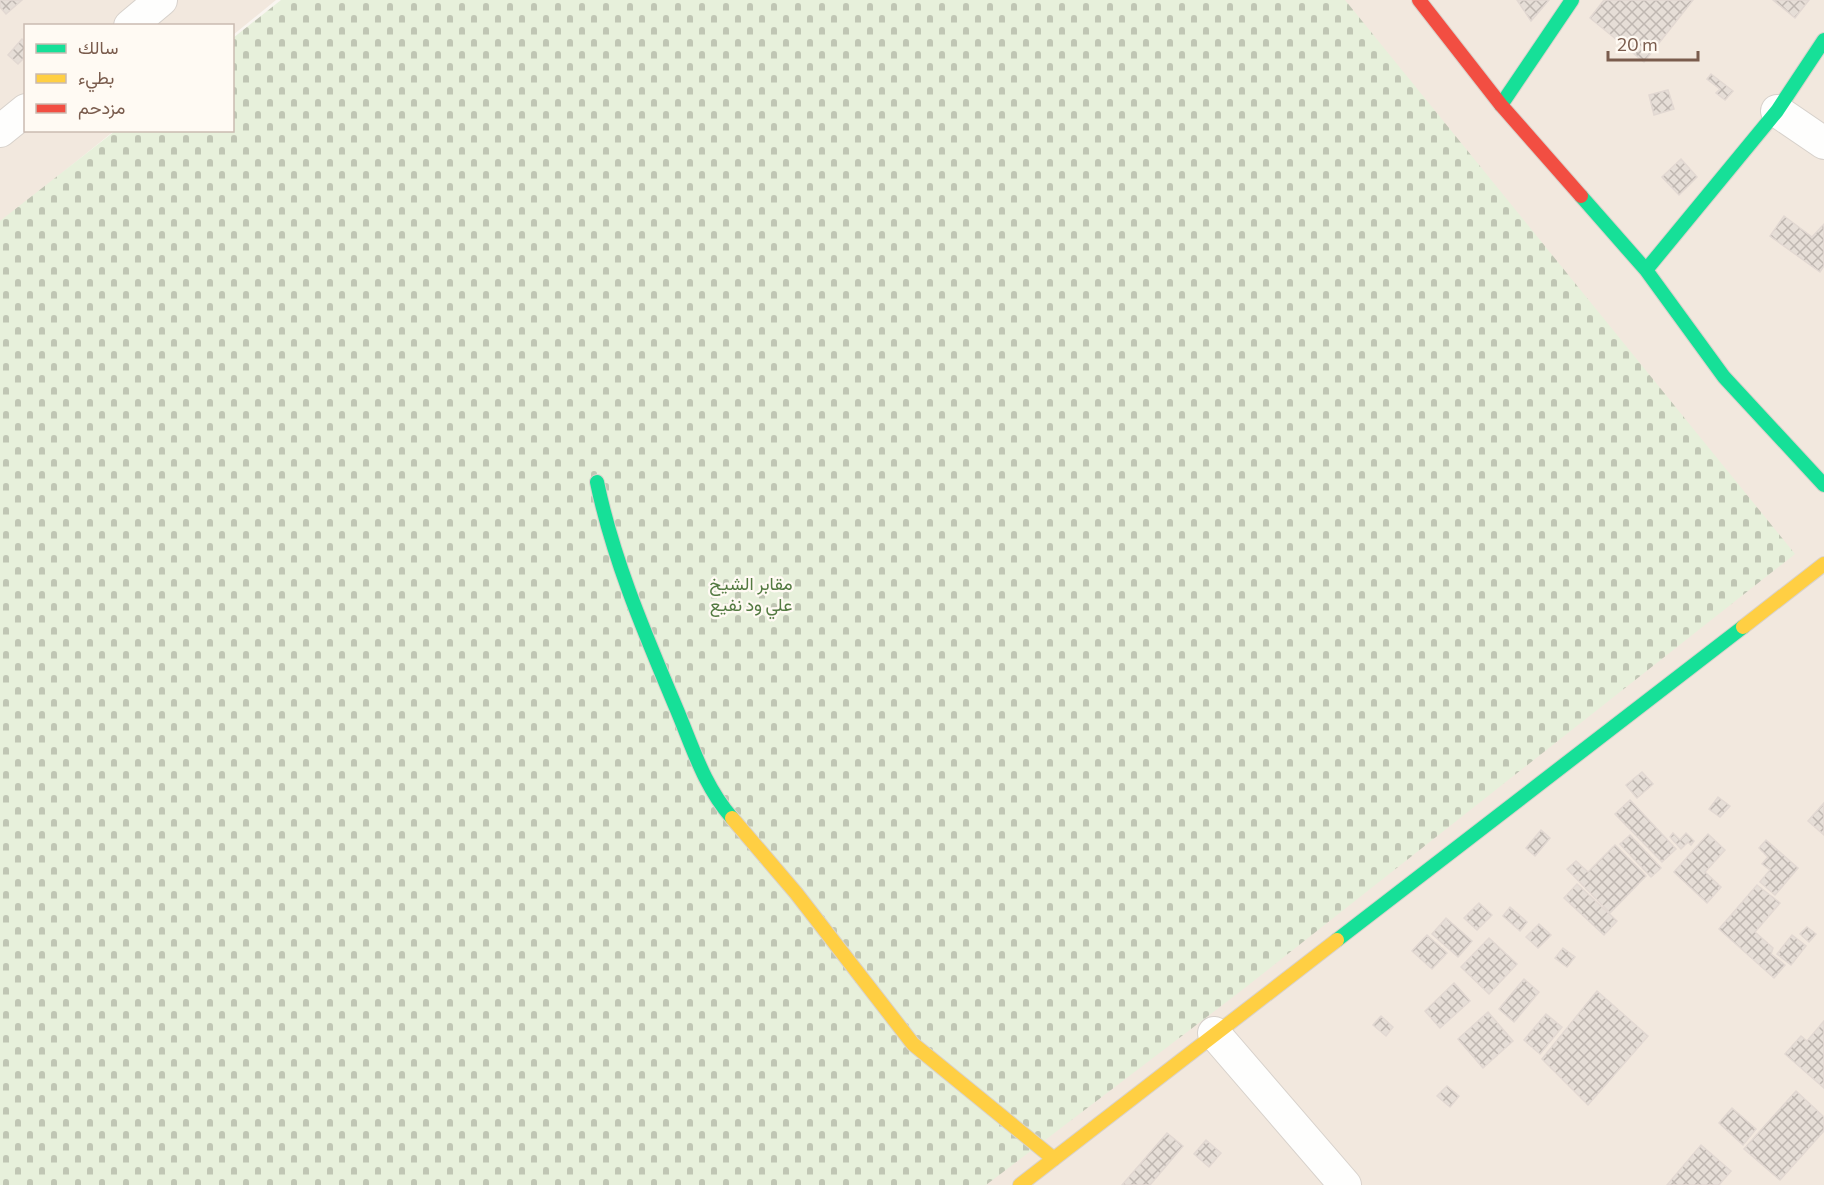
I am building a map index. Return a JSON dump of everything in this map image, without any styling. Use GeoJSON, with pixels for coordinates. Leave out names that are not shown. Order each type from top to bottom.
{"type":"FeatureCollection","features":[{"type":"Feature","properties":{"kind":"street"},"geometry":{"type":"LineString","coordinates":[[132,24],[161,0]]}},
{"type":"Feature","properties":{"kind":"street"},"geometry":{"type":"LineString","coordinates":[[1419,0],[1501,105],[1646,270],[1724,377],[1824,485]]}},
{"type":"Feature","properties":{"kind":"street"},"geometry":{"type":"LineString","coordinates":[[1501,105],[1572,0]]}},
{"type":"Feature","properties":{"kind":"street"},"geometry":{"type":"LineString","coordinates":[[1646,270],[1777,111],[1824,39]]}},
{"type":"Feature","properties":{"kind":"street"},"geometry":{"type":"LineString","coordinates":[[1777,111],[1824,143]]}},
{"type":"Feature","properties":{"kind":"street"},"geometry":{"type":"LineString","coordinates":[[0,131],[24,112]]}},
{"type":"Feature","properties":{"kind":"street"},"geometry":{"type":"LineString","coordinates":[[597,482],[605,522],[653,653],[713,796],[796,893],[913,1044],[1054,1159]]}},
{"type":"Feature","properties":{"kind":"street"},"geometry":{"type":"LineString","coordinates":[[1020,1185],[1824,564]]}},
{"type":"Feature","properties":{"kind":"street"},"geometry":{"type":"LineString","coordinates":[[1214,1034],[1345,1185]]}},
{"type":"Feature","properties":{"kind":"shaded area"},"geometry":{"type":"Polygon","coordinates":[[[0,0],[276,0],[234,34],[234,24],[24,24],[24,132],[113,132],[0,223],[0,0]]]}},
{"type":"Feature","properties":{"kind":"shaded area"},"geometry":{"type":"Polygon","coordinates":[[[1315,0],[1824,0],[1824,1185],[950,1185],[1315,0]]]}},
{"type":"Feature","properties":{"kind":"green space","name":"مقابر الشيخ علي ود نفيع"},"geometry":{"type":"Polygon","coordinates":[[[281,0],[1345,0],[1795,554],[1237,994],[986,1185],[0,1185],[0,221],[114,132],[234,132],[234,37],[281,0]]]}},
{"type":"Feature","properties":{"kind":"building"},"geometry":{"type":"Polygon","coordinates":[[[0,0],[22,0],[6,14],[0,7],[0,0]]]}},
{"type":"Feature","properties":{"kind":"building"},"geometry":{"type":"Polygon","coordinates":[[[1517,0],[1549,0],[1531,21],[1517,0]]]}},
{"type":"Feature","properties":{"kind":"building"},"geometry":{"type":"Polygon","coordinates":[[[1604,0],[1693,0],[1644,62],[1590,18],[1604,0]]]}},
{"type":"Feature","properties":{"kind":"building"},"geometry":{"type":"Polygon","coordinates":[[[1773,0],[1809,0],[1795,18],[1773,0]]]}},
{"type":"Feature","properties":{"kind":"building"},"geometry":{"type":"Polygon","coordinates":[[[22,39],[24,40],[24,58],[18,64],[8,55],[22,39]]]}},
{"type":"Feature","properties":{"kind":"building"},"geometry":{"type":"Polygon","coordinates":[[[1711,74],[1733,91],[1725,100],[1716,93],[1720,89],[1707,79],[1711,74]]]}},
{"type":"Feature","properties":{"kind":"building"},"geometry":{"type":"Polygon","coordinates":[[[1668,90],[1674,109],[1654,115],[1649,95],[1668,90]]]}},
{"type":"Feature","properties":{"kind":"building"},"geometry":{"type":"Polygon","coordinates":[[[1681,159],[1697,177],[1679,195],[1662,177],[1681,159]]]}},
{"type":"Feature","properties":{"kind":"building"},"geometry":{"type":"Polygon","coordinates":[[[1784,216],[1812,237],[1824,224],[1824,266],[1820,272],[1770,236],[1784,216]]]}},
{"type":"Feature","properties":{"kind":"building"},"geometry":{"type":"Polygon","coordinates":[[[1642,772],[1653,784],[1637,798],[1626,785],[1642,772]]]}},
{"type":"Feature","properties":{"kind":"building"},"geometry":{"type":"Polygon","coordinates":[[[1718,797],[1730,806],[1720,817],[1709,809],[1718,797]]]}},
{"type":"Feature","properties":{"kind":"building"},"geometry":{"type":"Polygon","coordinates":[[[1630,800],[1676,849],[1662,862],[1615,814],[1630,800]]]}},
{"type":"Feature","properties":{"kind":"building"},"geometry":{"type":"Polygon","coordinates":[[[1824,803],[1824,835],[1808,821],[1824,803]]]}},
{"type":"Feature","properties":{"kind":"building"},"geometry":{"type":"Polygon","coordinates":[[[1541,830],[1550,838],[1535,856],[1526,848],[1541,830]]]}},
{"type":"Feature","properties":{"kind":"building"},"geometry":{"type":"Polygon","coordinates":[[[1673,833],[1680,840],[1686,833],[1694,841],[1691,845],[1688,842],[1681,849],[1670,837],[1673,833]]]}},
{"type":"Feature","properties":{"kind":"building"},"geometry":{"type":"Polygon","coordinates":[[[1708,834],[1725,850],[1705,872],[1721,887],[1707,903],[1674,872],[1708,834]]]}},
{"type":"Feature","properties":{"kind":"building"},"geometry":{"type":"Polygon","coordinates":[[[1630,835],[1661,868],[1651,877],[1620,844],[1630,835]]]}},
{"type":"Feature","properties":{"kind":"building"},"geometry":{"type":"Polygon","coordinates":[[[1766,840],[1798,868],[1775,895],[1760,882],[1770,870],[1762,864],[1768,857],[1759,848],[1766,840]]]}},
{"type":"Feature","properties":{"kind":"building"},"geometry":{"type":"Polygon","coordinates":[[[1615,845],[1646,876],[1610,913],[1567,869],[1576,861],[1588,872],[1615,845]]]}},
{"type":"Feature","properties":{"kind":"building"},"geometry":{"type":"Polygon","coordinates":[[[1577,884],[1617,921],[1604,935],[1564,898],[1577,884]]]}},
{"type":"Feature","properties":{"kind":"building"},"geometry":{"type":"Polygon","coordinates":[[[1757,885],[1780,903],[1755,932],[1773,948],[1771,954],[1785,965],[1774,978],[1719,929],[1757,885]]]}},
{"type":"Feature","properties":{"kind":"building"},"geometry":{"type":"Polygon","coordinates":[[[1479,903],[1492,915],[1477,930],[1464,918],[1479,903]]]}},
{"type":"Feature","properties":{"kind":"building"},"geometry":{"type":"Polygon","coordinates":[[[1510,907],[1527,922],[1520,931],[1503,916],[1510,907]]]}},
{"type":"Feature","properties":{"kind":"building"},"geometry":{"type":"Polygon","coordinates":[[[1446,918],[1472,941],[1458,957],[1432,934],[1446,918]]]}},
{"type":"Feature","properties":{"kind":"building"},"geometry":{"type":"Polygon","coordinates":[[[1539,924],[1551,935],[1538,948],[1526,937],[1539,924]]]}},
{"type":"Feature","properties":{"kind":"building"},"geometry":{"type":"Polygon","coordinates":[[[1807,927],[1816,934],[1809,942],[1800,934],[1807,927]]]}},
{"type":"Feature","properties":{"kind":"building"},"geometry":{"type":"Polygon","coordinates":[[[1427,935],[1447,953],[1432,969],[1412,951],[1427,935]]]}},
{"type":"Feature","properties":{"kind":"building"},"geometry":{"type":"Polygon","coordinates":[[[1792,935],[1806,946],[1791,965],[1777,954],[1792,935]]]}},
{"type":"Feature","properties":{"kind":"building"},"geometry":{"type":"Polygon","coordinates":[[[1489,938],[1517,964],[1489,994],[1461,967],[1489,938]]]}},
{"type":"Feature","properties":{"kind":"building"},"geometry":{"type":"Polygon","coordinates":[[[1563,948],[1575,957],[1567,967],[1555,958],[1563,948]]]}},
{"type":"Feature","properties":{"kind":"building"},"geometry":{"type":"Polygon","coordinates":[[[1524,979],[1539,992],[1514,1022],[1499,1009],[1524,979]]]}},
{"type":"Feature","properties":{"kind":"building"},"geometry":{"type":"Polygon","coordinates":[[[1454,983],[1470,1001],[1440,1028],[1425,1011],[1454,983]]]}},
{"type":"Feature","properties":{"kind":"building"},"geometry":{"type":"Polygon","coordinates":[[[1597,991],[1648,1036],[1588,1105],[1542,1059],[1597,991]]]}},
{"type":"Feature","properties":{"kind":"building"},"geometry":{"type":"Polygon","coordinates":[[[1488,1012],[1513,1041],[1483,1068],[1458,1039],[1488,1012]]]}},
{"type":"Feature","properties":{"kind":"building"},"geometry":{"type":"Polygon","coordinates":[[[1546,1014],[1562,1027],[1540,1054],[1524,1040],[1546,1014]]]}},
{"type":"Feature","properties":{"kind":"building"},"geometry":{"type":"Polygon","coordinates":[[[1381,1016],[1393,1027],[1386,1036],[1373,1025],[1381,1016]]]}},
{"type":"Feature","properties":{"kind":"building"},"geometry":{"type":"Polygon","coordinates":[[[1824,1021],[1824,1088],[1785,1054],[1801,1036],[1807,1041],[1824,1021]]]}},
{"type":"Feature","properties":{"kind":"building"},"geometry":{"type":"Polygon","coordinates":[[[1447,1086],[1459,1096],[1450,1107],[1437,1096],[1447,1086]]]}},
{"type":"Feature","properties":{"kind":"building"},"geometry":{"type":"Polygon","coordinates":[[[1796,1091],[1824,1117],[1824,1131],[1780,1180],[1744,1149],[1796,1091]]]}},
{"type":"Feature","properties":{"kind":"building"},"geometry":{"type":"Polygon","coordinates":[[[1732,1108],[1756,1129],[1743,1145],[1719,1123],[1732,1108]]]}},
{"type":"Feature","properties":{"kind":"building"},"geometry":{"type":"Polygon","coordinates":[[[1167,1133],[1183,1146],[1150,1185],[1122,1185],[1167,1133]]]}},
{"type":"Feature","properties":{"kind":"building"},"geometry":{"type":"Polygon","coordinates":[[[1206,1140],[1221,1153],[1209,1167],[1194,1154],[1206,1140]]]}},
{"type":"Feature","properties":{"kind":"building"},"geometry":{"type":"Polygon","coordinates":[[[1701,1145],[1731,1171],[1719,1185],[1667,1185],[1701,1145]]]}},
{"type":"Feature","properties":{"kind":"traffic: fast"},"geometry":{"type":"LineString","coordinates":[[1501,105],[1572,0]]}},
{"type":"Feature","properties":{"kind":"traffic: fast"},"geometry":{"type":"LineString","coordinates":[[1646,270],[1777,111],[1824,40]]}},
{"type":"Feature","properties":{"kind":"traffic: fast"},"geometry":{"type":"LineString","coordinates":[[1581,196],[1646,270],[1724,377],[1824,485]]}},
{"type":"Feature","properties":{"kind":"traffic: fast"},"geometry":{"type":"LineString","coordinates":[[597,482],[621,569],[642,626],[700,766],[714,793],[732,818]]}},
{"type":"Feature","properties":{"kind":"traffic: fast"},"geometry":{"type":"LineString","coordinates":[[1337,940],[1743,627]]}},
{"type":"Feature","properties":{"kind":"traffic: slow"},"geometry":{"type":"LineString","coordinates":[[1743,627],[1824,564]]}},
{"type":"Feature","properties":{"kind":"traffic: slow"},"geometry":{"type":"LineString","coordinates":[[732,818],[796,893],[913,1044],[1054,1159]]}},
{"type":"Feature","properties":{"kind":"traffic: slow"},"geometry":{"type":"LineString","coordinates":[[1020,1185],[1337,940]]}},
{"type":"Feature","properties":{"kind":"traffic: jam"},"geometry":{"type":"LineString","coordinates":[[1419,0],[1501,105],[1581,196]]}}]}
